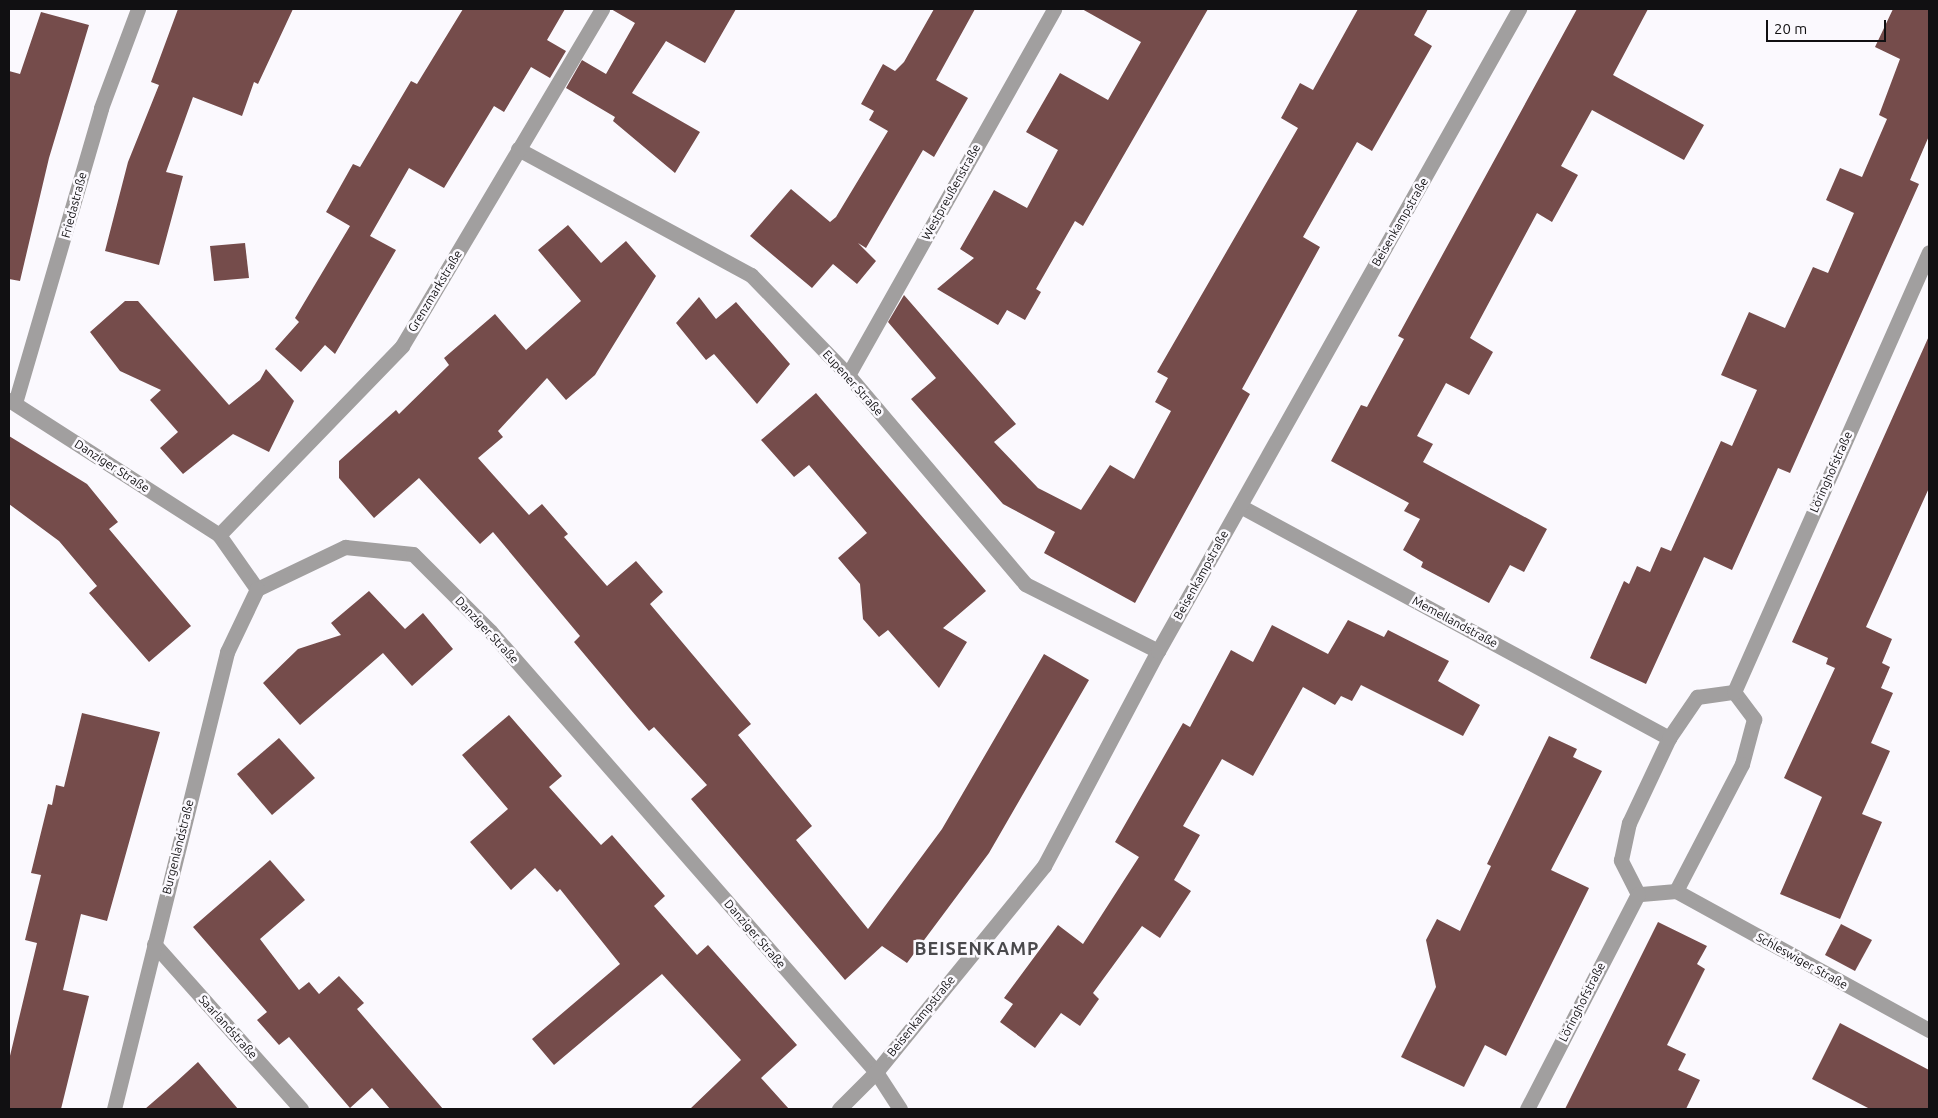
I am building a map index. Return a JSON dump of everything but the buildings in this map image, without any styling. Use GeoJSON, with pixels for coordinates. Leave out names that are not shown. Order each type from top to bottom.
{"type":"FeatureCollection","features":[{"type":"Feature","properties":{"kind":"street","name":"Friedastraße"},"geometry":{"type":"LineString","coordinates":[[12,402],[101,108],[138,9]]}},
{"type":"Feature","properties":{"kind":"street","name":"Grenzmarkstraße"},"geometry":{"type":"LineString","coordinates":[[219,535],[402,346],[602,9]]}},
{"type":"Feature","properties":{"kind":"street","name":"Westpreußenstraße"},"geometry":{"type":"LineString","coordinates":[[848,376],[1054,9]]}},
{"type":"Feature","properties":{"kind":"street","name":"Beisenkampstraße"},"geometry":{"type":"LineString","coordinates":[[839,1109],[876,1072],[1044,866],[1158,651],[1519,9]]}},
{"type":"Feature","properties":{"kind":"street","name":"Eupener Straße"},"geometry":{"type":"LineString","coordinates":[[518,149],[751,275],[848,376],[1025,584],[1158,651]]}},
{"type":"Feature","properties":{"kind":"street","name":"Löringhofstraße"},"geometry":{"type":"LineString","coordinates":[[1734,692],[1929,252]]}},
{"type":"Feature","properties":{"kind":"street","name":"Danziger Straße"},"geometry":{"type":"LineString","coordinates":[[12,402],[219,535],[257,589],[345,547],[413,554],[490,631],[876,1072],[900,1109]]}},
{"type":"Feature","properties":{"kind":"street","name":"Memellandstraße"},"geometry":{"type":"LineString","coordinates":[[1240,506],[1670,738]]}},
{"type":"Feature","properties":{"kind":"street","name":"Burgenlandstraße"},"geometry":{"type":"LineString","coordinates":[[114,1109],[227,652],[257,589]]}},
{"type":"Feature","properties":{"kind":"street"},"geometry":{"type":"LineString","coordinates":[[1734,692],[1754,718],[1742,764],[1676,892],[1638,894],[1621,860],[1629,823],[1670,738],[1698,697],[1734,692]]}},
{"type":"Feature","properties":{"kind":"street","name":"Schleswiger Straße"},"geometry":{"type":"LineString","coordinates":[[1676,892],[1929,1030]]}},
{"type":"Feature","properties":{"kind":"street","name":"Löringhofstraße"},"geometry":{"type":"LineString","coordinates":[[1527,1109],[1638,894]]}},
{"type":"Feature","properties":{"kind":"street","name":"Saarlandstraße"},"geometry":{"type":"LineString","coordinates":[[154,944],[302,1109]]}},
{"type":"Feature","properties":{"kind":"district","name":"BEISENKAMP"},"geometry":{"type":"Point","coordinates":[977,948]}}]}
